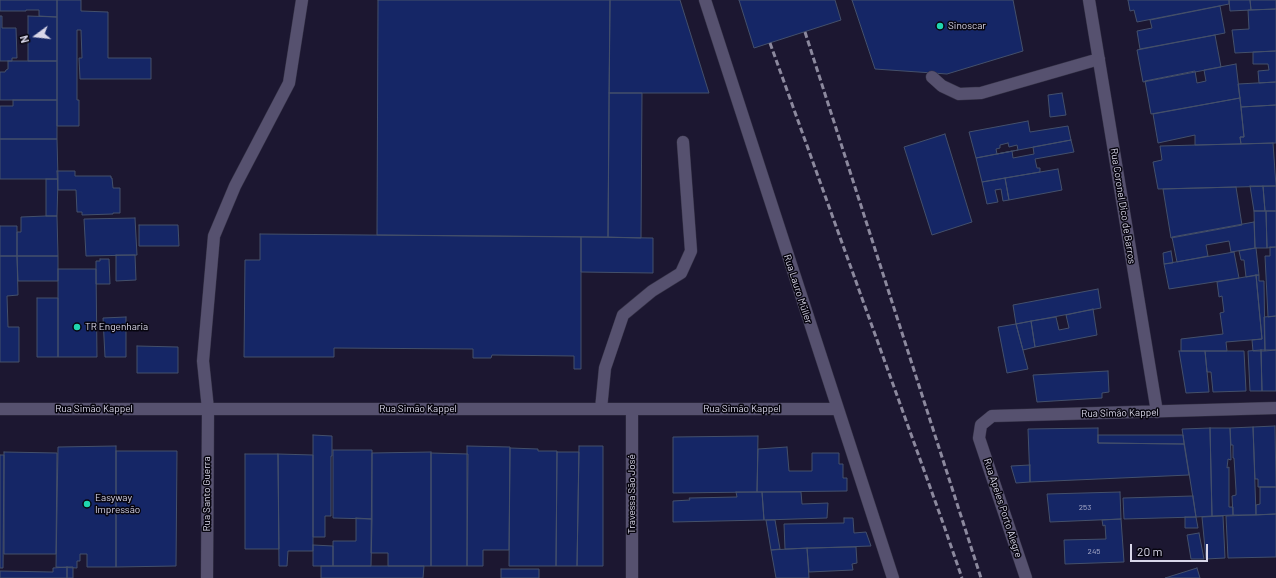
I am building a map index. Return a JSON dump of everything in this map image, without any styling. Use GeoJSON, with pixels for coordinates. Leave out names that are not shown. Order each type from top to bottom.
{"type":"FeatureCollection","features":[{"type":"Feature","properties":{"kind":"street","name":"Rua Santo Guerra"},"geometry":{"type":"LineString","coordinates":[[207,578],[208,409],[203,361],[214,236],[235,186],[289,82],[302,0]]}},
{"type":"Feature","properties":{"kind":"street","name":"Rua Lauro Müller"},"geometry":{"type":"LineString","coordinates":[[705,0],[893,578]]}},
{"type":"Feature","properties":{"kind":"street","name":"Rua Coronel Dico de Barros"},"geometry":{"type":"LineString","coordinates":[[1089,0],[1157,412]]}},
{"type":"Feature","properties":{"kind":"street"},"geometry":{"type":"LineString","coordinates":[[932,77],[942,86],[959,94],[981,92],[1099,59]]}},
{"type":"Feature","properties":{"kind":"street"},"geometry":{"type":"LineString","coordinates":[[601,409],[605,368],[623,315],[652,291],[681,273],[691,251],[683,142]]}},
{"type":"Feature","properties":{"kind":"street","name":"Rua Simão Kappel"},"geometry":{"type":"LineString","coordinates":[[979,438],[981,425],[992,416],[1276,408]]}},
{"type":"Feature","properties":{"kind":"street","name":"Rua Simão Kappel"},"geometry":{"type":"LineString","coordinates":[[0,409],[837,409]]}},
{"type":"Feature","properties":{"kind":"street","name":"Travessa São José"},"geometry":{"type":"LineString","coordinates":[[632,409],[632,578]]}},
{"type":"Feature","properties":{"kind":"street","name":"Rua Apeles Porto Alegre"},"geometry":{"type":"LineString","coordinates":[[979,438],[1026,578]]}},
{"type":"Feature","properties":{"kind":"building"},"geometry":{"type":"Polygon","coordinates":[[[0,0],[57,0],[57,17],[39,16],[39,10],[0,11],[0,0]]]}},
{"type":"Feature","properties":{"kind":"building"},"geometry":{"type":"Polygon","coordinates":[[[57,0],[81,0],[81,11],[108,12],[108,58],[151,58],[151,79],[80,79],[79,58],[82,58],[81,30],[77,30],[77,100],[79,100],[79,126],[57,126],[57,0]]]}},
{"type":"Feature","properties":{"kind":"building"},"geometry":{"type":"Polygon","coordinates":[[[378,0],[610,0],[608,237],[377,235],[378,0]]]}},
{"type":"Feature","properties":{"kind":"building"},"geometry":{"type":"Polygon","coordinates":[[[610,0],[680,0],[709,93],[609,93],[610,0]]]}},
{"type":"Feature","properties":{"kind":"building"},"geometry":{"type":"Polygon","coordinates":[[[739,0],[835,0],[841,20],[754,48],[739,0]]]}},
{"type":"Feature","properties":{"kind":"building","name":"Sinoscar"},"geometry":{"type":"Polygon","coordinates":[[[852,0],[1013,0],[1023,51],[947,74],[875,69],[852,0]]]}},
{"type":"Feature","properties":{"kind":"building"},"geometry":{"type":"Polygon","coordinates":[[[1128,0],[1229,0],[1229,4],[1137,22],[1134,10],[1130,11],[1128,0]]]}},
{"type":"Feature","properties":{"kind":"building"},"geometry":{"type":"Polygon","coordinates":[[[1229,0],[1250,0],[1251,10],[1230,11],[1229,0]]]}},
{"type":"Feature","properties":{"kind":"building"},"geometry":{"type":"Polygon","coordinates":[[[1250,0],[1276,0],[1276,9],[1251,10],[1250,0]]]}},
{"type":"Feature","properties":{"kind":"building"},"geometry":{"type":"Polygon","coordinates":[[[1220,6],[1225,33],[1140,49],[1137,31],[1152,28],[1150,20],[1220,6]]]}},
{"type":"Feature","properties":{"kind":"building"},"geometry":{"type":"Polygon","coordinates":[[[1276,9],[1276,51],[1235,53],[1232,30],[1249,29],[1248,10],[1276,9]]]}},
{"type":"Feature","properties":{"kind":"building"},"geometry":{"type":"Polygon","coordinates":[[[0,16],[2,16],[2,28],[16,28],[17,58],[12,58],[12,61],[0,61],[0,16]]]}},
{"type":"Feature","properties":{"kind":"building"},"geometry":{"type":"Polygon","coordinates":[[[28,16],[57,17],[57,61],[28,61],[28,16]]]}},
{"type":"Feature","properties":{"kind":"building"},"geometry":{"type":"Polygon","coordinates":[[[1215,35],[1221,67],[1143,82],[1137,50],[1215,35]]]}},
{"type":"Feature","properties":{"kind":"building"},"geometry":{"type":"Polygon","coordinates":[[[1276,51],[1276,82],[1259,83],[1258,71],[1269,70],[1268,64],[1253,64],[1253,52],[1276,51]]]}},
{"type":"Feature","properties":{"kind":"building"},"geometry":{"type":"Polygon","coordinates":[[[8,61],[57,61],[57,100],[0,100],[0,72],[5,72],[8,69],[8,61]]]}},
{"type":"Feature","properties":{"kind":"building"},"geometry":{"type":"Polygon","coordinates":[[[1236,64],[1240,98],[1151,114],[1145,81],[1195,71],[1197,83],[1206,81],[1204,70],[1236,64]]]}},
{"type":"Feature","properties":{"kind":"building"},"geometry":{"type":"Polygon","coordinates":[[[1276,82],[1276,105],[1241,107],[1238,84],[1276,82]]]}},
{"type":"Feature","properties":{"kind":"building"},"geometry":{"type":"Polygon","coordinates":[[[609,93],[642,93],[641,238],[608,237],[609,93]]]}},
{"type":"Feature","properties":{"kind":"building"},"geometry":{"type":"Polygon","coordinates":[[[1062,93],[1066,115],[1050,117],[1048,95],[1062,93]]]}},
{"type":"Feature","properties":{"kind":"building"},"geometry":{"type":"Polygon","coordinates":[[[1240,98],[1244,137],[1240,137],[1241,144],[1195,145],[1195,135],[1158,143],[1153,114],[1240,98]]]}},
{"type":"Feature","properties":{"kind":"building"},"geometry":{"type":"Polygon","coordinates":[[[13,100],[57,100],[57,139],[0,139],[0,106],[13,106],[13,100]]]}},
{"type":"Feature","properties":{"kind":"building"},"geometry":{"type":"Polygon","coordinates":[[[1276,105],[1276,143],[1241,144],[1240,137],[1244,137],[1241,107],[1276,105]]]}},
{"type":"Feature","properties":{"kind":"building"},"geometry":{"type":"Polygon","coordinates":[[[1028,121],[1030,132],[1068,126],[1071,140],[976,158],[969,132],[1028,121]]]}},
{"type":"Feature","properties":{"kind":"building"},"geometry":{"type":"Polygon","coordinates":[[[945,134],[972,222],[932,235],[904,147],[945,134]]]}},
{"type":"Feature","properties":{"kind":"building"},"geometry":{"type":"Polygon","coordinates":[[[0,139],[57,139],[58,179],[0,179],[0,139]]]}},
{"type":"Feature","properties":{"kind":"building"},"geometry":{"type":"Polygon","coordinates":[[[1071,140],[1074,152],[1035,159],[1037,168],[1040,168],[1040,172],[982,182],[976,158],[1012,151],[1013,158],[1034,154],[1033,147],[1071,140]]]}},
{"type":"Feature","properties":{"kind":"building"},"geometry":{"type":"Polygon","coordinates":[[[1008,143],[1009,147],[1017,145],[1018,150],[997,154],[996,149],[1000,148],[1000,145],[1008,143]]]}},
{"type":"Feature","properties":{"kind":"building"},"geometry":{"type":"Polygon","coordinates":[[[1273,143],[1276,186],[1158,189],[1153,162],[1162,160],[1160,146],[1273,143]]]}},
{"type":"Feature","properties":{"kind":"building"},"geometry":{"type":"Polygon","coordinates":[[[1058,169],[1062,190],[1009,200],[1005,178],[1058,169]]]}},
{"type":"Feature","properties":{"kind":"building"},"geometry":{"type":"Polygon","coordinates":[[[57,171],[75,171],[75,176],[111,176],[113,188],[120,188],[120,213],[82,215],[82,212],[77,212],[76,190],[58,190],[57,171]]]}},
{"type":"Feature","properties":{"kind":"building"},"geometry":{"type":"Polygon","coordinates":[[[1005,178],[1009,200],[1003,201],[1001,189],[995,190],[998,202],[987,204],[982,182],[1005,178]]]}},
{"type":"Feature","properties":{"kind":"building"},"geometry":{"type":"Polygon","coordinates":[[[46,179],[58,179],[57,216],[46,216],[46,179]]]}},
{"type":"Feature","properties":{"kind":"building"},"geometry":{"type":"Polygon","coordinates":[[[1250,186],[1263,186],[1265,211],[1254,211],[1250,186]]]}},
{"type":"Feature","properties":{"kind":"building"},"geometry":{"type":"Polygon","coordinates":[[[1263,186],[1276,186],[1276,211],[1265,211],[1263,186]]]}},
{"type":"Feature","properties":{"kind":"building"},"geometry":{"type":"Polygon","coordinates":[[[1236,187],[1242,225],[1171,238],[1163,189],[1236,187]]]}},
{"type":"Feature","properties":{"kind":"building"},"geometry":{"type":"Polygon","coordinates":[[[1254,211],[1266,211],[1267,248],[1255,248],[1254,211]]]}},
{"type":"Feature","properties":{"kind":"building"},"geometry":{"type":"Polygon","coordinates":[[[1266,211],[1276,211],[1276,247],[1267,248],[1266,211]]]}},
{"type":"Feature","properties":{"kind":"building"},"geometry":{"type":"Polygon","coordinates":[[[57,216],[58,256],[17,256],[17,232],[21,232],[21,217],[57,216]]]}},
{"type":"Feature","properties":{"kind":"building"},"geometry":{"type":"Polygon","coordinates":[[[135,218],[137,255],[86,256],[84,219],[135,218]]]}},
{"type":"Feature","properties":{"kind":"building"},"geometry":{"type":"Polygon","coordinates":[[[1254,222],[1255,248],[1231,252],[1229,241],[1206,245],[1208,256],[1177,262],[1172,237],[1254,222]]]}},
{"type":"Feature","properties":{"kind":"building"},"geometry":{"type":"Polygon","coordinates":[[[139,225],[178,225],[179,246],[139,246],[139,225]]]}},
{"type":"Feature","properties":{"kind":"building"},"geometry":{"type":"Polygon","coordinates":[[[0,226],[17,226],[17,256],[0,256],[0,226]]]}},
{"type":"Feature","properties":{"kind":"building"},"geometry":{"type":"Polygon","coordinates":[[[260,234],[581,237],[581,369],[574,369],[574,356],[492,355],[491,358],[473,358],[473,349],[334,348],[334,357],[244,357],[245,260],[260,260],[260,234]]]}},
{"type":"Feature","properties":{"kind":"building"},"geometry":{"type":"Polygon","coordinates":[[[581,237],[653,238],[653,273],[581,272],[581,237]]]}},
{"type":"Feature","properties":{"kind":"building"},"geometry":{"type":"Polygon","coordinates":[[[1270,247],[1276,247],[1276,316],[1268,317],[1265,256],[1270,256],[1270,247]]]}},
{"type":"Feature","properties":{"kind":"building"},"geometry":{"type":"Polygon","coordinates":[[[1256,248],[1259,275],[1246,277],[1244,260],[1241,260],[1239,251],[1256,248]]]}},
{"type":"Feature","properties":{"kind":"building"},"geometry":{"type":"Polygon","coordinates":[[[1171,251],[1173,263],[1164,264],[1163,253],[1171,251]]]}},
{"type":"Feature","properties":{"kind":"building"},"geometry":{"type":"Polygon","coordinates":[[[1234,252],[1239,278],[1169,289],[1164,264],[1234,252]]]}},
{"type":"Feature","properties":{"kind":"building"},"geometry":{"type":"Polygon","coordinates":[[[116,255],[135,255],[136,280],[116,281],[116,255]]]}},
{"type":"Feature","properties":{"kind":"building"},"geometry":{"type":"Polygon","coordinates":[[[0,256],[17,256],[18,295],[7,296],[8,327],[19,327],[19,362],[0,362],[0,256]]]}},
{"type":"Feature","properties":{"kind":"building"},"geometry":{"type":"Polygon","coordinates":[[[17,256],[58,256],[58,281],[18,281],[17,256]]]}},
{"type":"Feature","properties":{"kind":"building"},"geometry":{"type":"Polygon","coordinates":[[[100,259],[109,259],[110,284],[96,284],[96,261],[100,261],[100,259]]]}},
{"type":"Feature","properties":{"kind":"building","name":"TR Engenharia"},"geometry":{"type":"Polygon","coordinates":[[[58,269],[96,269],[97,357],[58,357],[58,269]]]}},
{"type":"Feature","properties":{"kind":"building"},"geometry":{"type":"Polygon","coordinates":[[[1256,275],[1259,275],[1259,281],[1264,281],[1265,351],[1253,351],[1252,340],[1262,339],[1256,275]]]}},
{"type":"Feature","properties":{"kind":"building"},"geometry":{"type":"Polygon","coordinates":[[[1256,275],[1262,339],[1226,342],[1227,351],[1181,351],[1181,339],[1223,334],[1220,313],[1224,312],[1222,296],[1219,297],[1217,282],[1256,275]]]}},
{"type":"Feature","properties":{"kind":"building"},"geometry":{"type":"Polygon","coordinates":[[[1098,289],[1101,308],[1016,324],[1013,305],[1098,289]]]}},
{"type":"Feature","properties":{"kind":"building"},"geometry":{"type":"Polygon","coordinates":[[[37,298],[58,298],[58,357],[37,357],[37,298]]]}},
{"type":"Feature","properties":{"kind":"building"},"geometry":{"type":"Polygon","coordinates":[[[1093,309],[1097,335],[1035,347],[1031,321],[1056,317],[1059,330],[1069,328],[1066,315],[1093,309]]]}},
{"type":"Feature","properties":{"kind":"building"},"geometry":{"type":"Polygon","coordinates":[[[1276,316],[1276,350],[1265,351],[1264,317],[1276,316]]]}},
{"type":"Feature","properties":{"kind":"building"},"geometry":{"type":"Polygon","coordinates":[[[126,317],[126,357],[105,357],[103,318],[126,317]]]}},
{"type":"Feature","properties":{"kind":"building"},"geometry":{"type":"Polygon","coordinates":[[[1031,321],[1035,347],[1023,350],[1016,324],[1031,321]]]}},
{"type":"Feature","properties":{"kind":"building"},"geometry":{"type":"Polygon","coordinates":[[[1016,324],[1028,369],[1007,373],[998,327],[1016,324]]]}},
{"type":"Feature","properties":{"kind":"building"},"geometry":{"type":"Polygon","coordinates":[[[137,346],[178,347],[178,373],[137,373],[137,346]]]}},
{"type":"Feature","properties":{"kind":"building"},"geometry":{"type":"Polygon","coordinates":[[[1261,350],[1276,350],[1276,391],[1262,391],[1261,350]]]}},
{"type":"Feature","properties":{"kind":"building"},"geometry":{"type":"Polygon","coordinates":[[[1261,350],[1262,391],[1250,391],[1248,351],[1261,350]]]}},
{"type":"Feature","properties":{"kind":"building"},"geometry":{"type":"Polygon","coordinates":[[[1179,351],[1205,351],[1209,392],[1186,393],[1179,351]]]}},
{"type":"Feature","properties":{"kind":"building"},"geometry":{"type":"Polygon","coordinates":[[[1205,351],[1244,351],[1246,391],[1213,392],[1211,372],[1207,372],[1205,351]]]}},
{"type":"Feature","properties":{"kind":"building"},"geometry":{"type":"Polygon","coordinates":[[[1108,371],[1109,392],[1102,393],[1102,398],[1037,402],[1033,375],[1108,371]]]}},
{"type":"Feature","properties":{"kind":"building"},"geometry":{"type":"Polygon","coordinates":[[[1275,426],[1276,487],[1258,487],[1258,479],[1255,479],[1253,427],[1275,426]]]}},
{"type":"Feature","properties":{"kind":"building"},"geometry":{"type":"Polygon","coordinates":[[[1253,427],[1256,515],[1233,515],[1232,496],[1236,495],[1236,490],[1233,445],[1231,445],[1230,428],[1253,427]]]}},
{"type":"Feature","properties":{"kind":"building"},"geometry":{"type":"Polygon","coordinates":[[[1098,428],[1098,443],[1184,444],[1189,475],[1030,482],[1028,429],[1098,428]]]}},
{"type":"Feature","properties":{"kind":"building"},"geometry":{"type":"Polygon","coordinates":[[[1210,428],[1212,516],[1196,517],[1182,429],[1210,428]]]}},
{"type":"Feature","properties":{"kind":"building"},"geometry":{"type":"Polygon","coordinates":[[[1210,428],[1230,428],[1231,460],[1228,459],[1227,468],[1229,467],[1229,507],[1233,507],[1233,515],[1212,516],[1210,428]]]}},
{"type":"Feature","properties":{"kind":"building"},"geometry":{"type":"Polygon","coordinates":[[[313,435],[332,436],[331,516],[325,516],[325,537],[313,537],[313,435]]]}},
{"type":"Feature","properties":{"kind":"building"},"geometry":{"type":"Polygon","coordinates":[[[1098,435],[1183,435],[1184,444],[1098,443],[1098,435]]]}},
{"type":"Feature","properties":{"kind":"building"},"geometry":{"type":"Polygon","coordinates":[[[758,436],[757,492],[673,493],[673,437],[758,436]]]}},
{"type":"Feature","properties":{"kind":"building","name":"Easyway Impressão"},"geometry":{"type":"Polygon","coordinates":[[[116,446],[116,567],[87,567],[87,554],[80,554],[80,561],[77,561],[77,568],[56,567],[58,447],[116,446]]]}},
{"type":"Feature","properties":{"kind":"building"},"geometry":{"type":"Polygon","coordinates":[[[467,446],[510,447],[509,550],[483,550],[483,566],[467,566],[467,446]]]}},
{"type":"Feature","properties":{"kind":"building"},"geometry":{"type":"Polygon","coordinates":[[[579,446],[603,446],[603,566],[577,566],[579,446]]]}},
{"type":"Feature","properties":{"kind":"building"},"geometry":{"type":"Polygon","coordinates":[[[787,447],[789,471],[812,471],[812,453],[839,453],[839,464],[843,464],[843,478],[847,478],[847,491],[757,492],[758,449],[787,447]]]}},
{"type":"Feature","properties":{"kind":"building"},"geometry":{"type":"Polygon","coordinates":[[[510,448],[538,449],[538,451],[557,451],[556,566],[509,566],[510,448]]]}},
{"type":"Feature","properties":{"kind":"building"},"geometry":{"type":"Polygon","coordinates":[[[333,450],[372,450],[372,519],[333,518],[333,450]]]}},
{"type":"Feature","properties":{"kind":"building"},"geometry":{"type":"Polygon","coordinates":[[[116,451],[177,451],[176,566],[116,567],[116,451]]]}},
{"type":"Feature","properties":{"kind":"building"},"geometry":{"type":"Polygon","coordinates":[[[4,452],[57,453],[56,554],[4,554],[4,452]]]}},
{"type":"Feature","properties":{"kind":"building"},"geometry":{"type":"Polygon","coordinates":[[[431,452],[431,566],[388,566],[388,553],[371,553],[372,453],[431,452]]]}},
{"type":"Feature","properties":{"kind":"building"},"geometry":{"type":"Polygon","coordinates":[[[557,452],[579,452],[577,566],[556,566],[557,452]]]}},
{"type":"Feature","properties":{"kind":"building"},"geometry":{"type":"Polygon","coordinates":[[[431,453],[468,454],[467,566],[431,566],[431,453]]]}},
{"type":"Feature","properties":{"kind":"building"},"geometry":{"type":"Polygon","coordinates":[[[245,454],[278,454],[279,549],[245,549],[245,454]]]}},
{"type":"Feature","properties":{"kind":"building"},"geometry":{"type":"Polygon","coordinates":[[[278,454],[313,455],[313,551],[288,551],[287,566],[279,566],[278,454]]]}},
{"type":"Feature","properties":{"kind":"building"},"geometry":{"type":"Polygon","coordinates":[[[0,455],[4,455],[3,568],[0,568],[0,455]]]}},
{"type":"Feature","properties":{"kind":"building"},"geometry":{"type":"Polygon","coordinates":[[[1030,465],[1030,482],[1016,483],[1011,466],[1030,465]]]}},
{"type":"Feature","properties":{"kind":"building"},"geometry":{"type":"Polygon","coordinates":[[[1260,487],[1276,487],[1276,514],[1256,515],[1256,505],[1260,504],[1260,487]]]}},
{"type":"Feature","properties":{"kind":"building"},"geometry":{"type":"Polygon","coordinates":[[[736,492],[762,492],[764,520],[673,522],[673,501],[690,500],[689,498],[737,497],[736,492]]]}},
{"type":"Feature","properties":{"kind":"building"},"geometry":{"type":"Polygon","coordinates":[[[762,492],[801,492],[802,504],[828,503],[827,518],[764,520],[762,492]]]}},
{"type":"Feature","properties":{"kind":"building"},"geometry":{"type":"Polygon","coordinates":[[[1120,492],[1121,519],[1050,522],[1047,494],[1120,492]]]}},
{"type":"Feature","properties":{"kind":"building"},"geometry":{"type":"Polygon","coordinates":[[[1193,496],[1196,517],[1124,519],[1123,498],[1193,496]]]}},
{"type":"Feature","properties":{"kind":"building"},"geometry":{"type":"Polygon","coordinates":[[[1276,514],[1276,557],[1228,558],[1226,516],[1276,514]]]}},
{"type":"Feature","properties":{"kind":"building"},"geometry":{"type":"Polygon","coordinates":[[[1223,516],[1225,558],[1206,559],[1202,517],[1223,516]]]}},
{"type":"Feature","properties":{"kind":"building"},"geometry":{"type":"Polygon","coordinates":[[[1185,517],[1196,517],[1198,528],[1185,528],[1185,517]]]}},
{"type":"Feature","properties":{"kind":"building"},"geometry":{"type":"Polygon","coordinates":[[[356,518],[372,519],[371,566],[333,566],[333,541],[356,541],[356,518]]]}},
{"type":"Feature","properties":{"kind":"building"},"geometry":{"type":"Polygon","coordinates":[[[844,518],[853,518],[854,533],[866,532],[871,546],[785,549],[784,524],[844,523],[844,518]]]}},
{"type":"Feature","properties":{"kind":"building"},"geometry":{"type":"Polygon","coordinates":[[[1121,519],[1124,562],[1065,564],[1064,540],[1106,539],[1105,525],[1103,526],[1102,520],[1121,519]]]}},
{"type":"Feature","properties":{"kind":"building"},"geometry":{"type":"Polygon","coordinates":[[[766,520],[775,520],[780,549],[771,550],[766,520]]]}},
{"type":"Feature","properties":{"kind":"building"},"geometry":{"type":"Polygon","coordinates":[[[1199,533],[1204,559],[1191,559],[1187,535],[1199,533]]]}},
{"type":"Feature","properties":{"kind":"building"},"geometry":{"type":"Polygon","coordinates":[[[313,545],[333,546],[333,566],[313,566],[313,545]]]}},
{"type":"Feature","properties":{"kind":"building"},"geometry":{"type":"Polygon","coordinates":[[[856,547],[857,563],[852,564],[853,570],[809,572],[807,548],[856,547]]]}},
{"type":"Feature","properties":{"kind":"building"},"geometry":{"type":"Polygon","coordinates":[[[807,548],[809,578],[776,578],[771,550],[807,548]]]}},
{"type":"Feature","properties":{"kind":"building"},"geometry":{"type":"Polygon","coordinates":[[[321,566],[424,566],[423,578],[321,578],[321,566]]]}},
{"type":"Feature","properties":{"kind":"building"},"geometry":{"type":"Polygon","coordinates":[[[67,567],[67,578],[0,578],[0,571],[53,572],[53,568],[67,567]]]}},
{"type":"Feature","properties":{"kind":"building"},"geometry":{"type":"Polygon","coordinates":[[[67,567],[73,567],[73,578],[67,578],[67,567]]]}},
{"type":"Feature","properties":{"kind":"building"},"geometry":{"type":"Polygon","coordinates":[[[1197,568],[1200,578],[1165,578],[1197,568]]]}},
{"type":"Feature","properties":{"kind":"building"},"geometry":{"type":"Polygon","coordinates":[[[501,569],[539,569],[539,578],[501,578],[501,569]]]}},
{"type":"Feature","properties":{"kind":"railway"},"geometry":{"type":"LineString","coordinates":[[805,32],[981,578]]}},
{"type":"Feature","properties":{"kind":"railway"},"geometry":{"type":"LineString","coordinates":[[770,43],[962,578]]}},
{"type":"Feature","properties":{"kind":"place","name":"Sinoscar"},"geometry":{"type":"Point","coordinates":[940,26]}},
{"type":"Feature","properties":{"kind":"place","name":"TR Engenharia"},"geometry":{"type":"Point","coordinates":[77,327]}},
{"type":"Feature","properties":{"kind":"place","name":"Easyway Impressão"},"geometry":{"type":"Point","coordinates":[87,504]}}]}
